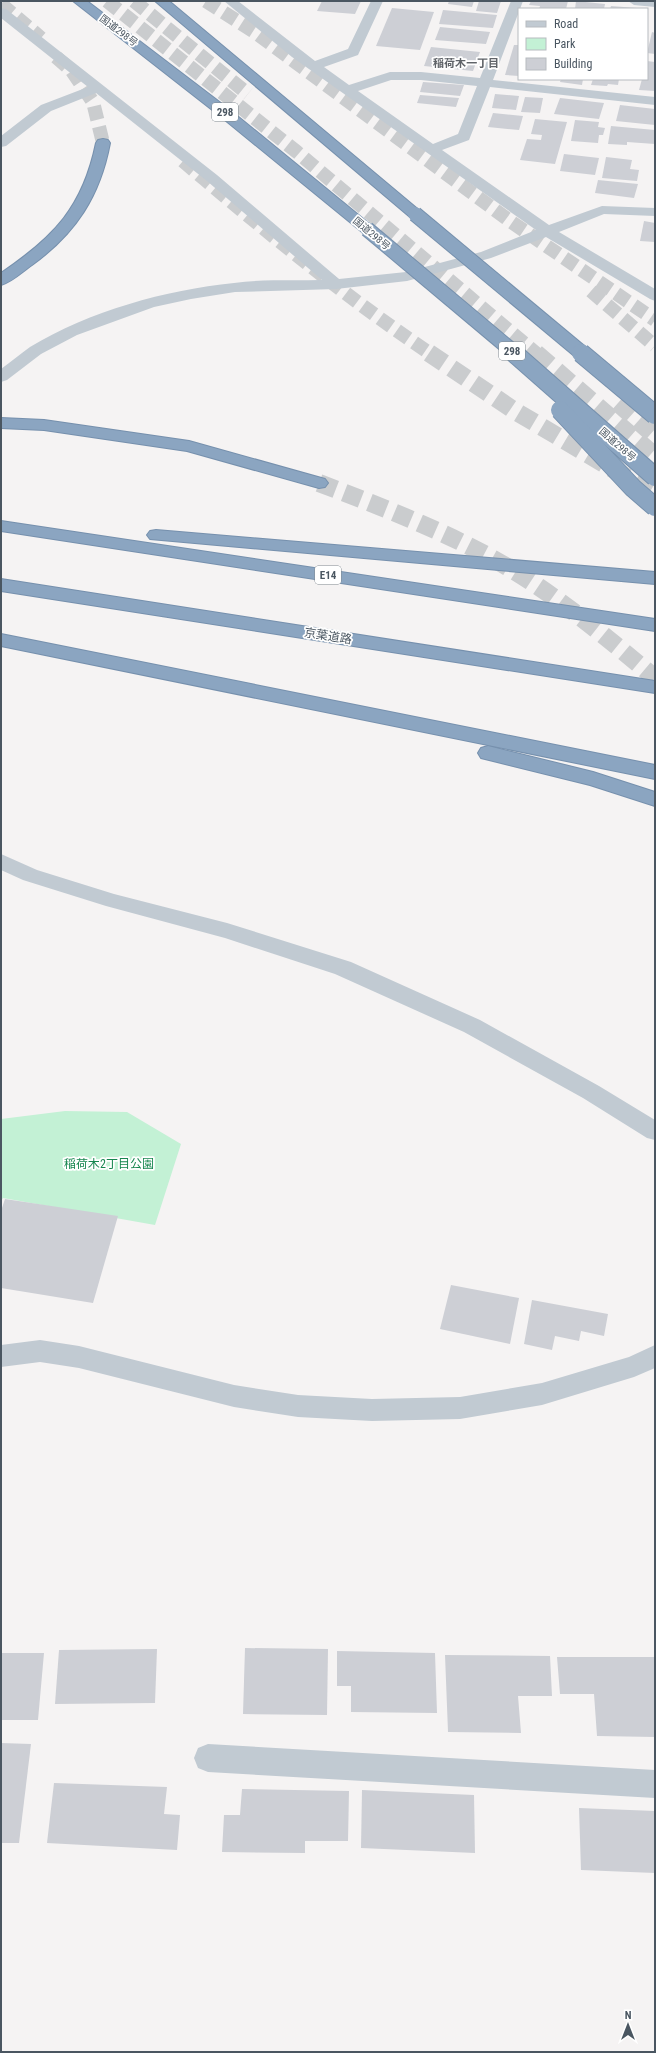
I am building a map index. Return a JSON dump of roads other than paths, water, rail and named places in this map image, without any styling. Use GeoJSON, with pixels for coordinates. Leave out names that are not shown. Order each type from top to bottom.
{"type":"FeatureCollection","features":[{"type":"Feature","properties":{"kind":"highway","name":"国道298号"},"geometry":{"type":"LineString","coordinates":[[80,1],[151,54],[281,156],[473,317],[655,477]]}},
{"type":"Feature","properties":{"kind":"highway"},"geometry":{"type":"LineString","coordinates":[[161,1],[655,415]]}},
{"type":"Feature","properties":{"kind":"highway"},"geometry":{"type":"LineString","coordinates":[[1,280],[28,263],[62,232],[83,202],[96,174],[103,143]]}},
{"type":"Feature","properties":{"kind":"highway","name":"298"},"geometry":{"type":"LineString","coordinates":[[473,317],[633,488],[655,507]]}},
{"type":"Feature","properties":{"kind":"highway"},"geometry":{"type":"LineString","coordinates":[[1,423],[44,425],[190,446],[319,483]]}},
{"type":"Feature","properties":{"kind":"highway"},"geometry":{"type":"LineString","coordinates":[[1,522],[655,578]]}},
{"type":"Feature","properties":{"kind":"highway","name":"E14"},"geometry":{"type":"LineString","coordinates":[[1,526],[655,625]]}},
{"type":"Feature","properties":{"kind":"highway","name":"京葉道路"},"geometry":{"type":"LineString","coordinates":[[1,585],[655,688]]}},
{"type":"Feature","properties":{"kind":"highway"},"geometry":{"type":"LineString","coordinates":[[1,640],[655,772]]}},
{"type":"Feature","properties":{"kind":"highway"},"geometry":{"type":"LineString","coordinates":[[278,697],[593,779],[655,799]]}},
{"type":"Feature","properties":{"kind":"street"},"geometry":{"type":"LineString","coordinates":[[230,1],[347,90],[433,149],[547,231],[655,296]]}},
{"type":"Feature","properties":{"kind":"street"},"geometry":{"type":"LineString","coordinates":[[314,66],[353,52],[377,1]]}},
{"type":"Feature","properties":{"kind":"street"},"geometry":{"type":"LineString","coordinates":[[433,149],[464,137],[517,1]]}},
{"type":"Feature","properties":{"kind":"street"},"geometry":{"type":"LineString","coordinates":[[634,1],[655,3]]}},
{"type":"Feature","properties":{"kind":"street"},"geometry":{"type":"LineString","coordinates":[[1,12],[212,178],[336,284]]}},
{"type":"Feature","properties":{"kind":"street"},"geometry":{"type":"LineString","coordinates":[[503,35],[518,37]]}},
{"type":"Feature","properties":{"kind":"street"},"geometry":{"type":"LineString","coordinates":[[347,90],[390,76],[404,75],[485,82],[655,101]]}},
{"type":"Feature","properties":{"kind":"street"},"geometry":{"type":"LineString","coordinates":[[1,143],[46,108],[98,88]]}},
{"type":"Feature","properties":{"kind":"street"},"geometry":{"type":"LineString","coordinates":[[1,377],[35,351],[71,332],[106,318],[149,304],[191,294],[235,287],[336,284],[407,276],[486,255],[602,210],[655,212]]}},
{"type":"Feature","properties":{"kind":"street"},"geometry":{"type":"LineString","coordinates":[[1,861],[30,875],[113,901],[227,931],[343,968],[472,1026],[591,1092],[655,1131]]}},
{"type":"Feature","properties":{"kind":"street"},"geometry":{"type":"LineString","coordinates":[[1,1356],[40,1351],[79,1357],[234,1396],[298,1406],[372,1410],[460,1408],[542,1394],[634,1366],[655,1356]]}},
{"type":"Feature","properties":{"kind":"street"},"geometry":{"type":"LineString","coordinates":[[208,1758],[655,1784]]}},
{"type":"Feature","properties":{"kind":"tunnel"},"geometry":{"type":"LineString","coordinates":[[107,1],[297,152],[537,354]]}},
{"type":"Feature","properties":{"kind":"tunnel"},"geometry":{"type":"LineString","coordinates":[[134,1],[248,94]]}},
{"type":"Feature","properties":{"kind":"tunnel"},"geometry":{"type":"LineString","coordinates":[[206,1],[256,33],[510,221],[655,320]]}},
{"type":"Feature","properties":{"kind":"tunnel"},"geometry":{"type":"LineString","coordinates":[[1,4],[41,38]]}},
{"type":"Feature","properties":{"kind":"tunnel"},"geometry":{"type":"LineString","coordinates":[[56,57],[72,71],[93,102],[103,143]]}},
{"type":"Feature","properties":{"kind":"tunnel"},"geometry":{"type":"LineString","coordinates":[[183,161],[304,261],[367,309],[431,354]]}},
{"type":"Feature","properties":{"kind":"tunnel"},"geometry":{"type":"LineString","coordinates":[[591,291],[655,346]]}},
{"type":"Feature","properties":{"kind":"tunnel"},"geometry":{"type":"LineString","coordinates":[[429,353],[515,411],[655,494]]}},
{"type":"Feature","properties":{"kind":"tunnel"},"geometry":{"type":"LineString","coordinates":[[536,353],[655,456]]}},
{"type":"Feature","properties":{"kind":"tunnel"},"geometry":{"type":"LineString","coordinates":[[618,403],[655,436]]}},
{"type":"Feature","properties":{"kind":"tunnel"},"geometry":{"type":"LineString","coordinates":[[319,483],[387,509],[431,528],[475,549],[518,573],[559,601],[655,678]]}},
{"type":"Feature","properties":{"kind":"district","name":"稲荷木一丁目"},"geometry":{"type":"Point","coordinates":[466,63]}},
{"type":"Feature","properties":{"kind":"park label","name":"稲荷木2丁目公園"},"geometry":{"type":"Point","coordinates":[109,1164]}}]}
